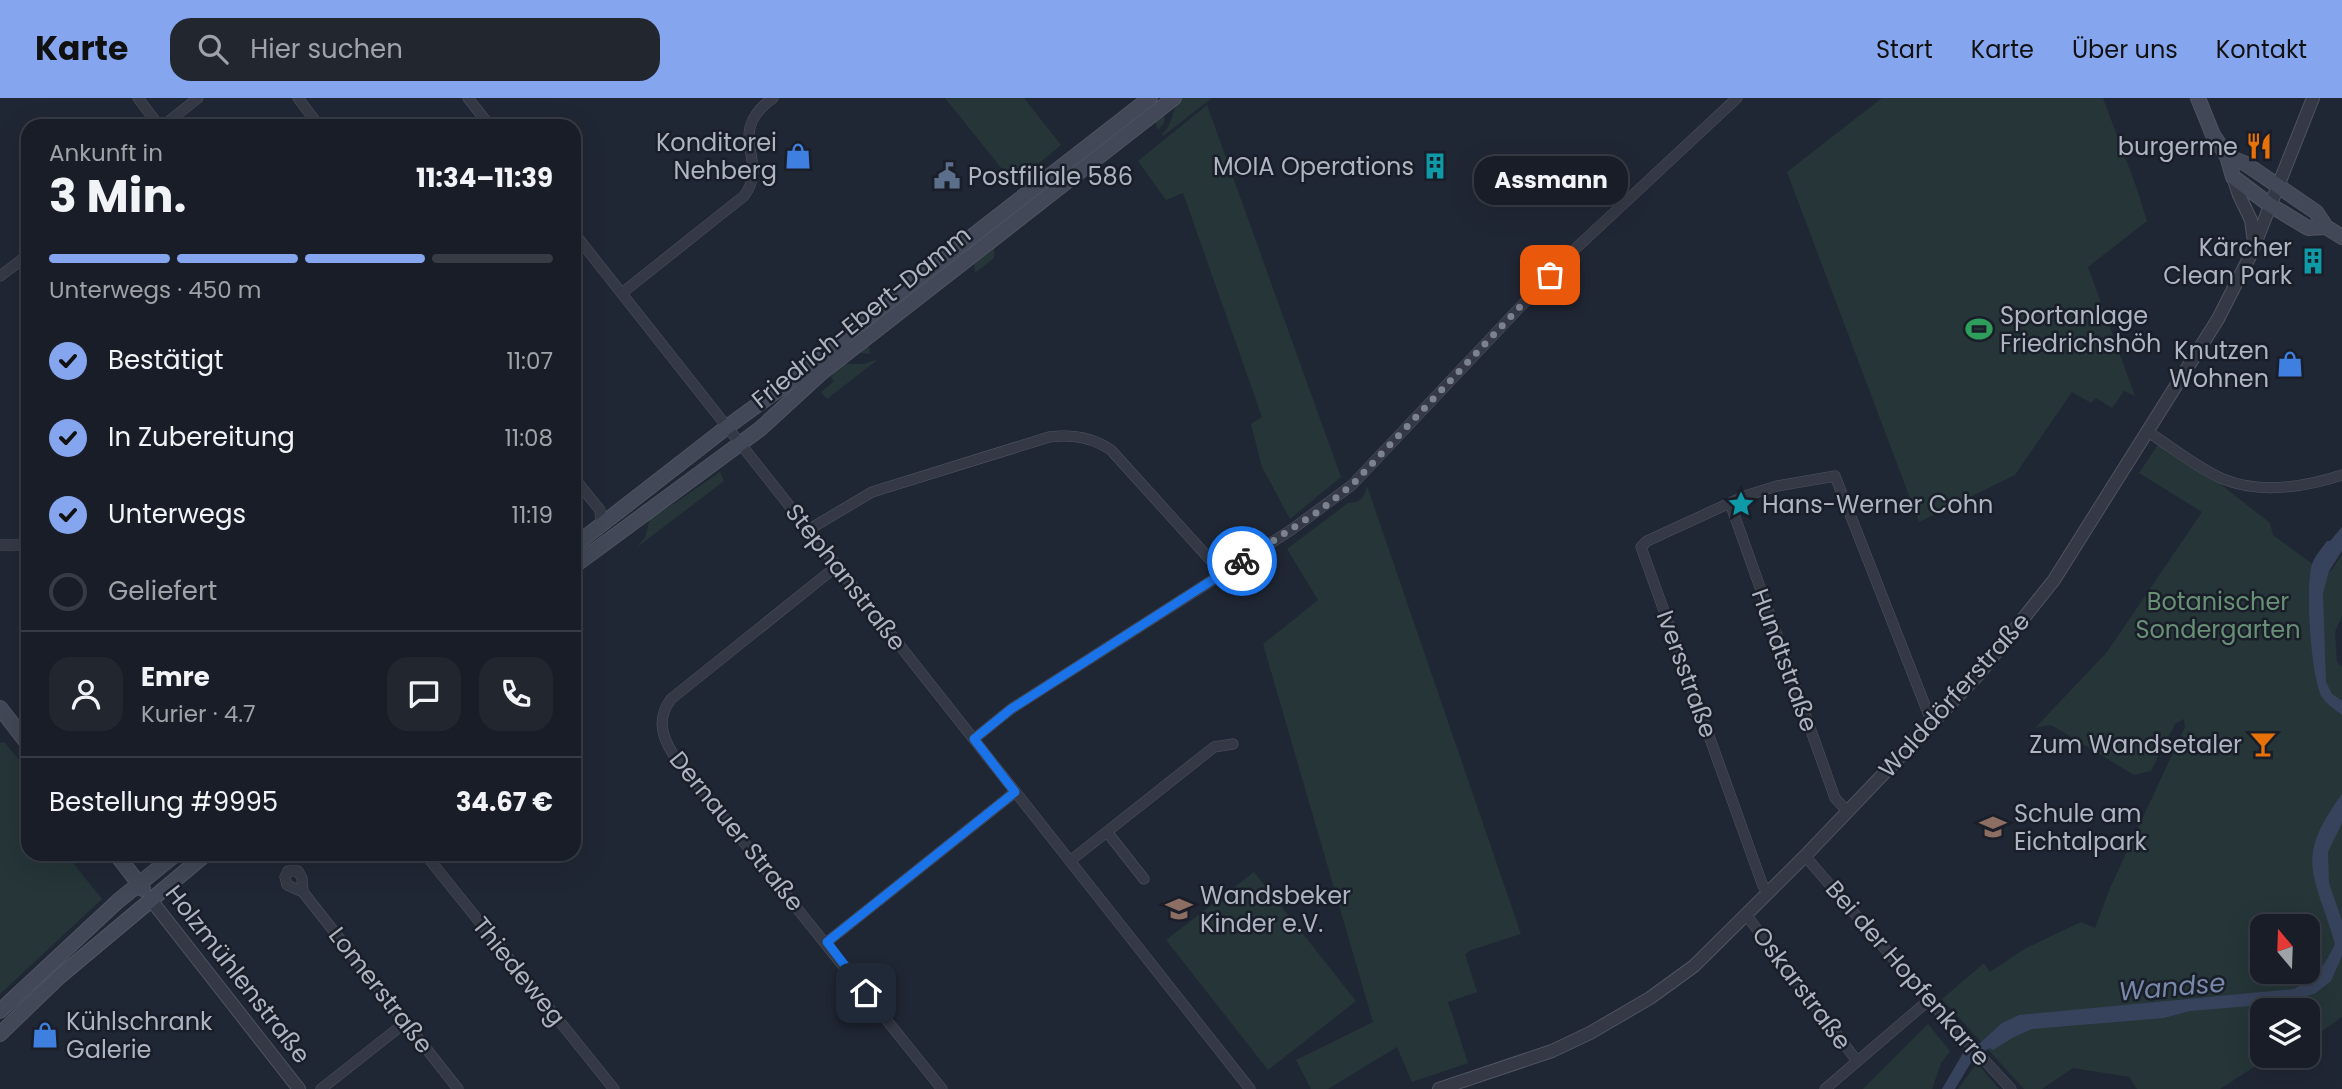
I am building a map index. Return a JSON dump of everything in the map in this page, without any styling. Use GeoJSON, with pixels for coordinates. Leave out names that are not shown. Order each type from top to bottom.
{"type":"FeatureCollection","features":[{"type":"Feature","properties":{"kind":"main road","name":"Friedrich-Ebert-Damm"},"geometry":{"type":"LineString","coordinates":[[581,541],[727,427],[821,359],[862,322],[1150,98]]}},
{"type":"Feature","properties":{"kind":"main road","name":"Friedrich-Ebert-Damm"},"geometry":{"type":"LineString","coordinates":[[581,561],[740,444],[820,374],[1174,98]]}},
{"type":"Feature","properties":{"kind":"main road"},"geometry":{"type":"LineString","coordinates":[[2198,98],[2209,127],[2227,156],[2233,177],[2270,205],[2308,228],[2326,227]]}},
{"type":"Feature","properties":{"kind":"main road"},"geometry":{"type":"LineString","coordinates":[[2227,156],[2246,164],[2316,212],[2326,227],[2342,237]]}},
{"type":"Feature","properties":{"kind":"main road"},"geometry":{"type":"LineString","coordinates":[[3,717],[21,736]]}},
{"type":"Feature","properties":{"kind":"main road","name":"Holzmühlenstraße"},"geometry":{"type":"LineString","coordinates":[[122,861],[151,900]]}},
{"type":"Feature","properties":{"kind":"main road"},"geometry":{"type":"LineString","coordinates":[[0,1010],[139,883],[167,861]]}},
{"type":"Feature","properties":{"kind":"main road"},"geometry":{"type":"LineString","coordinates":[[0,1034],[59,977],[198,861]]}},
{"type":"Feature","properties":{"kind":"street"},"geometry":{"type":"LineString","coordinates":[[138,98],[155,119]]}},
{"type":"Feature","properties":{"kind":"street"},"geometry":{"type":"LineString","coordinates":[[170,119],[198,98]]}},
{"type":"Feature","properties":{"kind":"street"},"geometry":{"type":"LineString","coordinates":[[298,98],[314,119]]}},
{"type":"Feature","properties":{"kind":"street"},"geometry":{"type":"LineString","coordinates":[[468,98],[484,119]]}},
{"type":"Feature","properties":{"kind":"street"},"geometry":{"type":"LineString","coordinates":[[622,293],[744,196],[751,187],[753,177],[748,126],[758,109],[773,98]]}},
{"type":"Feature","properties":{"kind":"street"},"geometry":{"type":"LineString","coordinates":[[974,739],[1011,709],[1292,530],[1352,485],[1574,250],[1737,98]]}},
{"type":"Feature","properties":{"kind":"street","name":"Walddörferstraße"},"geometry":{"type":"LineString","coordinates":[[1439,1089],[1552,1051],[1590,1033],[1650,998],[1694,966],[1747,916],[1979,674],[2054,580],[2218,319],[2255,244],[2314,98]]}},
{"type":"Feature","properties":{"kind":"street"},"geometry":{"type":"LineString","coordinates":[[2233,177],[2252,220],[2255,244]]}},
{"type":"Feature","properties":{"kind":"street","name":"Stephanstraße"},"geometry":{"type":"LineString","coordinates":[[581,242],[1250,1089]]}},
{"type":"Feature","properties":{"kind":"street"},"geometry":{"type":"LineString","coordinates":[[0,276],[21,260]]}},
{"type":"Feature","properties":{"kind":"street"},"geometry":{"type":"LineString","coordinates":[[2148,432],[2223,479],[2256,487],[2279,487],[2342,475]]}},
{"type":"Feature","properties":{"kind":"street"},"geometry":{"type":"LineString","coordinates":[[808,530],[872,492],[1049,437],[1064,435],[1087,438],[1111,450],[1223,574]]}},
{"type":"Feature","properties":{"kind":"street"},"geometry":{"type":"LineString","coordinates":[[1730,503],[1777,486],[1835,476],[1932,723]]}},
{"type":"Feature","properties":{"kind":"street"},"geometry":{"type":"LineString","coordinates":[[581,487],[600,510],[601,525]]}},
{"type":"Feature","properties":{"kind":"street","name":"Hundtstraße"},"geometry":{"type":"LineString","coordinates":[[1730,503],[1835,798],[1848,812]]}},
{"type":"Feature","properties":{"kind":"street","name":"Iversstraße"},"geometry":{"type":"LineString","coordinates":[[1730,503],[1647,541],[1641,547],[1763,886],[1769,892]]}},
{"type":"Feature","properties":{"kind":"street"},"geometry":{"type":"LineString","coordinates":[[0,545],[21,545]]}},
{"type":"Feature","properties":{"kind":"street","name":"Dernauer Straße"},"geometry":{"type":"LineString","coordinates":[[837,566],[677,694],[667,705],[662,725],[664,737],[673,754],[827,942],[942,1089]]}},
{"type":"Feature","properties":{"kind":"street"},"geometry":{"type":"LineString","coordinates":[[1070,861],[1214,747],[1233,744]]}},
{"type":"Feature","properties":{"kind":"street"},"geometry":{"type":"LineString","coordinates":[[827,942],[1015,792]]}},
{"type":"Feature","properties":{"kind":"street"},"geometry":{"type":"LineString","coordinates":[[1107,832],[1144,878]]}},
{"type":"Feature","properties":{"kind":"street","name":"Bei der Hopfenkarre"},"geometry":{"type":"LineString","coordinates":[[1805,856],[2011,1089]]}},
{"type":"Feature","properties":{"kind":"street","name":"Thiedeweg"},"geometry":{"type":"LineString","coordinates":[[431,861],[614,1089]]}},
{"type":"Feature","properties":{"kind":"street","name":"Lomerstraße"},"geometry":{"type":"LineString","coordinates":[[303,892],[458,1089]]}},
{"type":"Feature","properties":{"kind":"street","name":"Holzmühlenstraße"},"geometry":{"type":"LineString","coordinates":[[151,900],[299,1089]]}},
{"type":"Feature","properties":{"kind":"street","name":"Oskarstraße"},"geometry":{"type":"LineString","coordinates":[[1747,916],[1857,1061]]}},
{"type":"Feature","properties":{"kind":"street","name":"Oskarstraße"},"geometry":{"type":"LineString","coordinates":[[1825,1089],[1929,999]]}},
{"type":"Feature","properties":{"kind":"street"},"geometry":{"type":"LineString","coordinates":[[321,1089],[406,1022]]}},
{"type":"Feature","properties":{"kind":"green space"},"geometry":{"type":"Polygon","coordinates":[[[945,98],[1024,98],[1061,145],[1014,184],[945,98]]]}},
{"type":"Feature","properties":{"kind":"green space"},"geometry":{"type":"Polygon","coordinates":[[[1181,98],[1212,98],[1163,136],[1162,134],[1169,126],[1181,98]]]}},
{"type":"Feature","properties":{"kind":"green space","name":"Sportanlage Friedrichshöh"},"geometry":{"type":"Polygon","coordinates":[[[1882,98],[2103,98],[2147,221],[2088,267],[2135,396],[2124,391],[2112,408],[2096,398],[2091,403],[2072,392],[2015,475],[1919,522],[1787,172],[1882,98]]]}},
{"type":"Feature","properties":{"kind":"green space"},"geometry":{"type":"Polygon","coordinates":[[[1207,105],[1341,477],[1290,519],[1262,467],[1251,424],[1262,417],[1183,193],[1166,200],[1138,161],[1207,105]]]}},
{"type":"Feature","properties":{"kind":"green space"},"geometry":{"type":"Polygon","coordinates":[[[1165,111],[1164,123],[1158,130],[1155,122],[994,249],[994,258],[975,273],[974,264],[869,346],[870,354],[861,353],[860,351],[1165,111]]]}},
{"type":"Feature","properties":{"kind":"green space"},"geometry":{"type":"Polygon","coordinates":[[[875,360],[827,399],[821,392],[834,381],[831,377],[842,364],[863,364],[875,360]]]}},
{"type":"Feature","properties":{"kind":"green space","name":"Botanischer Sondergarten"},"geometry":{"type":"Polygon","coordinates":[[[2159,443],[2219,483],[2265,519],[2270,523],[2273,535],[2311,563],[2331,571],[2342,554],[2342,616],[2335,632],[2337,662],[2342,667],[2342,1017],[2320,1033],[2320,998],[2250,998],[2250,1068],[2253,1068],[2220,1089],[2137,1089],[2129,1077],[2073,1068],[2042,1089],[2024,1089],[1942,999],[1984,963],[1990,972],[2026,948],[2081,922],[2095,928],[2110,888],[2185,727],[2184,719],[2175,724],[2151,771],[2134,775],[2050,725],[2035,728],[2107,652],[2202,512],[2139,473],[2159,443]]]}},
{"type":"Feature","properties":{"kind":"green space"},"geometry":{"type":"Polygon","coordinates":[[[720,472],[724,481],[636,548],[645,538],[650,518],[720,472]]]}},
{"type":"Feature","properties":{"kind":"green space"},"geometry":{"type":"Polygon","coordinates":[[[1367,486],[1521,934],[1465,954],[1477,992],[1448,1002],[1468,1063],[1412,1082],[1397,1047],[1328,1089],[1311,1089],[1296,1060],[1373,1022],[1263,644],[1318,600],[1287,549],[1348,503],[1361,499],[1367,486]]]}},
{"type":"Feature","properties":{"kind":"green space"},"geometry":{"type":"Polygon","coordinates":[[[4,742],[21,762],[21,861],[75,861],[73,863],[102,899],[0,994],[0,743],[4,742]]]}},
{"type":"Feature","properties":{"kind":"green space"},"geometry":{"type":"Polygon","coordinates":[[[1254,872],[1356,1001],[1268,1070],[1166,940],[1254,872]]]}},
{"type":"Feature","properties":{"kind":"green space"},"geometry":{"type":"Polygon","coordinates":[[[1928,1024],[1950,1051],[1941,1063],[1932,1089],[1863,1089],[1928,1024]]]}},
{"type":"Feature","properties":{"kind":"green space"},"geometry":{"type":"Polygon","coordinates":[[[1977,1063],[1999,1089],[1958,1089],[1977,1063]]]}},
{"type":"Feature","properties":{"kind":"water"},"geometry":{"type":"Polygon","coordinates":[[[2342,527],[2342,551],[2329,571],[2323,593],[2326,682],[2332,694],[2342,701],[2342,715],[2324,700],[2318,686],[2312,652],[2309,592],[2313,561],[2327,541],[2342,527]]]}},
{"type":"Feature","properties":{"kind":"water"},"geometry":{"type":"Polygon","coordinates":[[[2342,794],[2342,823],[2328,852],[2329,883],[2342,921],[2342,956],[2331,981],[2316,993],[2300,998],[2250,998],[2250,1006],[2190,1011],[2164,1018],[2032,1029],[1993,1050],[1989,1048],[1970,1064],[1955,1089],[1942,1089],[1963,1053],[1980,1043],[2002,1023],[2019,1015],[2294,989],[2302,984],[2320,984],[2320,968],[2335,944],[2313,868],[2317,836],[2342,794]]]}},
{"type":"Feature","properties":{"kind":"way so far"},"geometry":{"type":"LineString","coordinates":[[1242,561],[1292,530],[1352,485],[1550,275]]}},
{"type":"Feature","properties":{"kind":"place","name":"burgerme"},"geometry":{"type":"Point","coordinates":[2259,146]}},
{"type":"Feature","properties":{"kind":"place","name":"Konditorei Nehberg"},"geometry":{"type":"Point","coordinates":[798,156]}},
{"type":"Feature","properties":{"kind":"place","name":"MOIA Operations"},"geometry":{"type":"Point","coordinates":[1435,166]}},
{"type":"Feature","properties":{"kind":"place","name":"Postfiliale 586"},"geometry":{"type":"Point","coordinates":[947,176]}},
{"type":"Feature","properties":{"kind":"place","name":"Kärcher Clean Park"},"geometry":{"type":"Point","coordinates":[2313,261]}},
{"type":"Feature","properties":{"kind":"place","name":"Assmann"},"geometry":{"type":"Point","coordinates":[1550,275]}},
{"type":"Feature","properties":{"kind":"place","name":"Sportanlage Friedrichshöh"},"geometry":{"type":"Point","coordinates":[1979,329]}},
{"type":"Feature","properties":{"kind":"place","name":"Knutzen Wohnen"},"geometry":{"type":"Point","coordinates":[2290,364]}},
{"type":"Feature","properties":{"kind":"place","name":"Hans-Werner Cohn"},"geometry":{"type":"Point","coordinates":[1741,504]}},
{"type":"Feature","properties":{"kind":"place","name":"Zum Wandsetaler"},"geometry":{"type":"Point","coordinates":[2263,744]}},
{"type":"Feature","properties":{"kind":"place","name":"Schule am Eichtalpark"},"geometry":{"type":"Point","coordinates":[1993,827]}},
{"type":"Feature","properties":{"kind":"place","name":"Wandsbeker Kinder e.V."},"geometry":{"type":"Point","coordinates":[1179,909]}},
{"type":"Feature","properties":{"kind":"place","name":"Kühlschrank Galerie"},"geometry":{"type":"Point","coordinates":[45,1035]}},
{"type":"Feature","properties":{"kind":"route"},"geometry":{"type":"LineString","coordinates":[[866,993],[827,942],[1015,792],[974,739],[1011,709],[1242,561]]}},
{"type":"Feature","properties":{"kind":"water label","name":"Wandse"},"geometry":{"type":"Point","coordinates":[2172,987]}}]}
